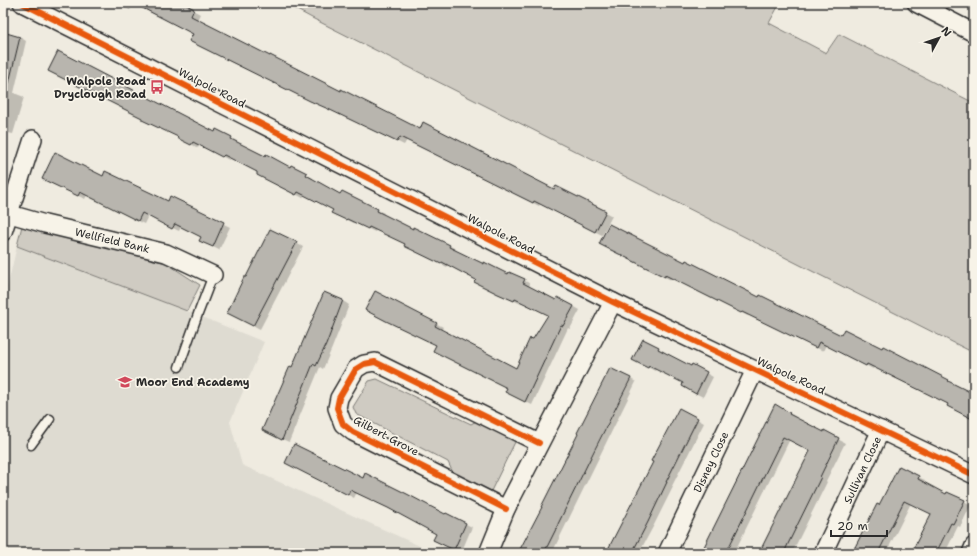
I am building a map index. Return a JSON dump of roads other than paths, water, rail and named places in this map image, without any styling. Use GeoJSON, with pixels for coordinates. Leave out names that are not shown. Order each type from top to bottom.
{"type":"FeatureCollection","features":[{"type":"Feature","properties":{"kind":"street","name":"Walpole Road"},"geometry":{"type":"LineString","coordinates":[[22,3],[613,302],[974,475]]}},
{"type":"Feature","properties":{"kind":"street"},"geometry":{"type":"LineString","coordinates":[[916,3],[974,33]]}},
{"type":"Feature","properties":{"kind":"street"},"geometry":{"type":"LineString","coordinates":[[3,232],[6,212],[32,139]]}},
{"type":"Feature","properties":{"kind":"street","name":"Wellfield Bank"},"geometry":{"type":"LineString","coordinates":[[6,212],[45,224],[166,253],[213,275]]}},
{"type":"Feature","properties":{"kind":"street"},"geometry":{"type":"LineString","coordinates":[[488,553],[506,509],[613,302]]}},
{"type":"Feature","properties":{"kind":"street","name":"Gilbert Grove"},"geometry":{"type":"LineString","coordinates":[[506,509],[353,432],[343,424],[337,408],[339,398],[356,369],[364,364],[375,362],[539,443]]}},
{"type":"Feature","properties":{"kind":"street","name":"Disney Close"},"geometry":{"type":"LineString","coordinates":[[667,553],[756,370]]}},
{"type":"Feature","properties":{"kind":"street","name":"Sullivan Close"},"geometry":{"type":"LineString","coordinates":[[823,553],[881,430]]}},
{"type":"Feature","properties":{"kind":"street"},"geometry":{"type":"LineString","coordinates":[[971,553],[974,546]]}},
{"type":"Feature","properties":{"kind":"lane"},"geometry":{"type":"LineString","coordinates":[[179,367],[213,275]]}},
{"type":"Feature","properties":{"kind":"lane"},"geometry":{"type":"LineString","coordinates":[[31,445],[50,419]]}},
{"type":"Feature","properties":{"kind":"place","name":"Walpole Road Dryclough Road"},"geometry":{"type":"Point","coordinates":[157,87]}},
{"type":"Feature","properties":{"kind":"place","name":"Moor End Academy"},"geometry":{"type":"Point","coordinates":[125,382]}}]}
